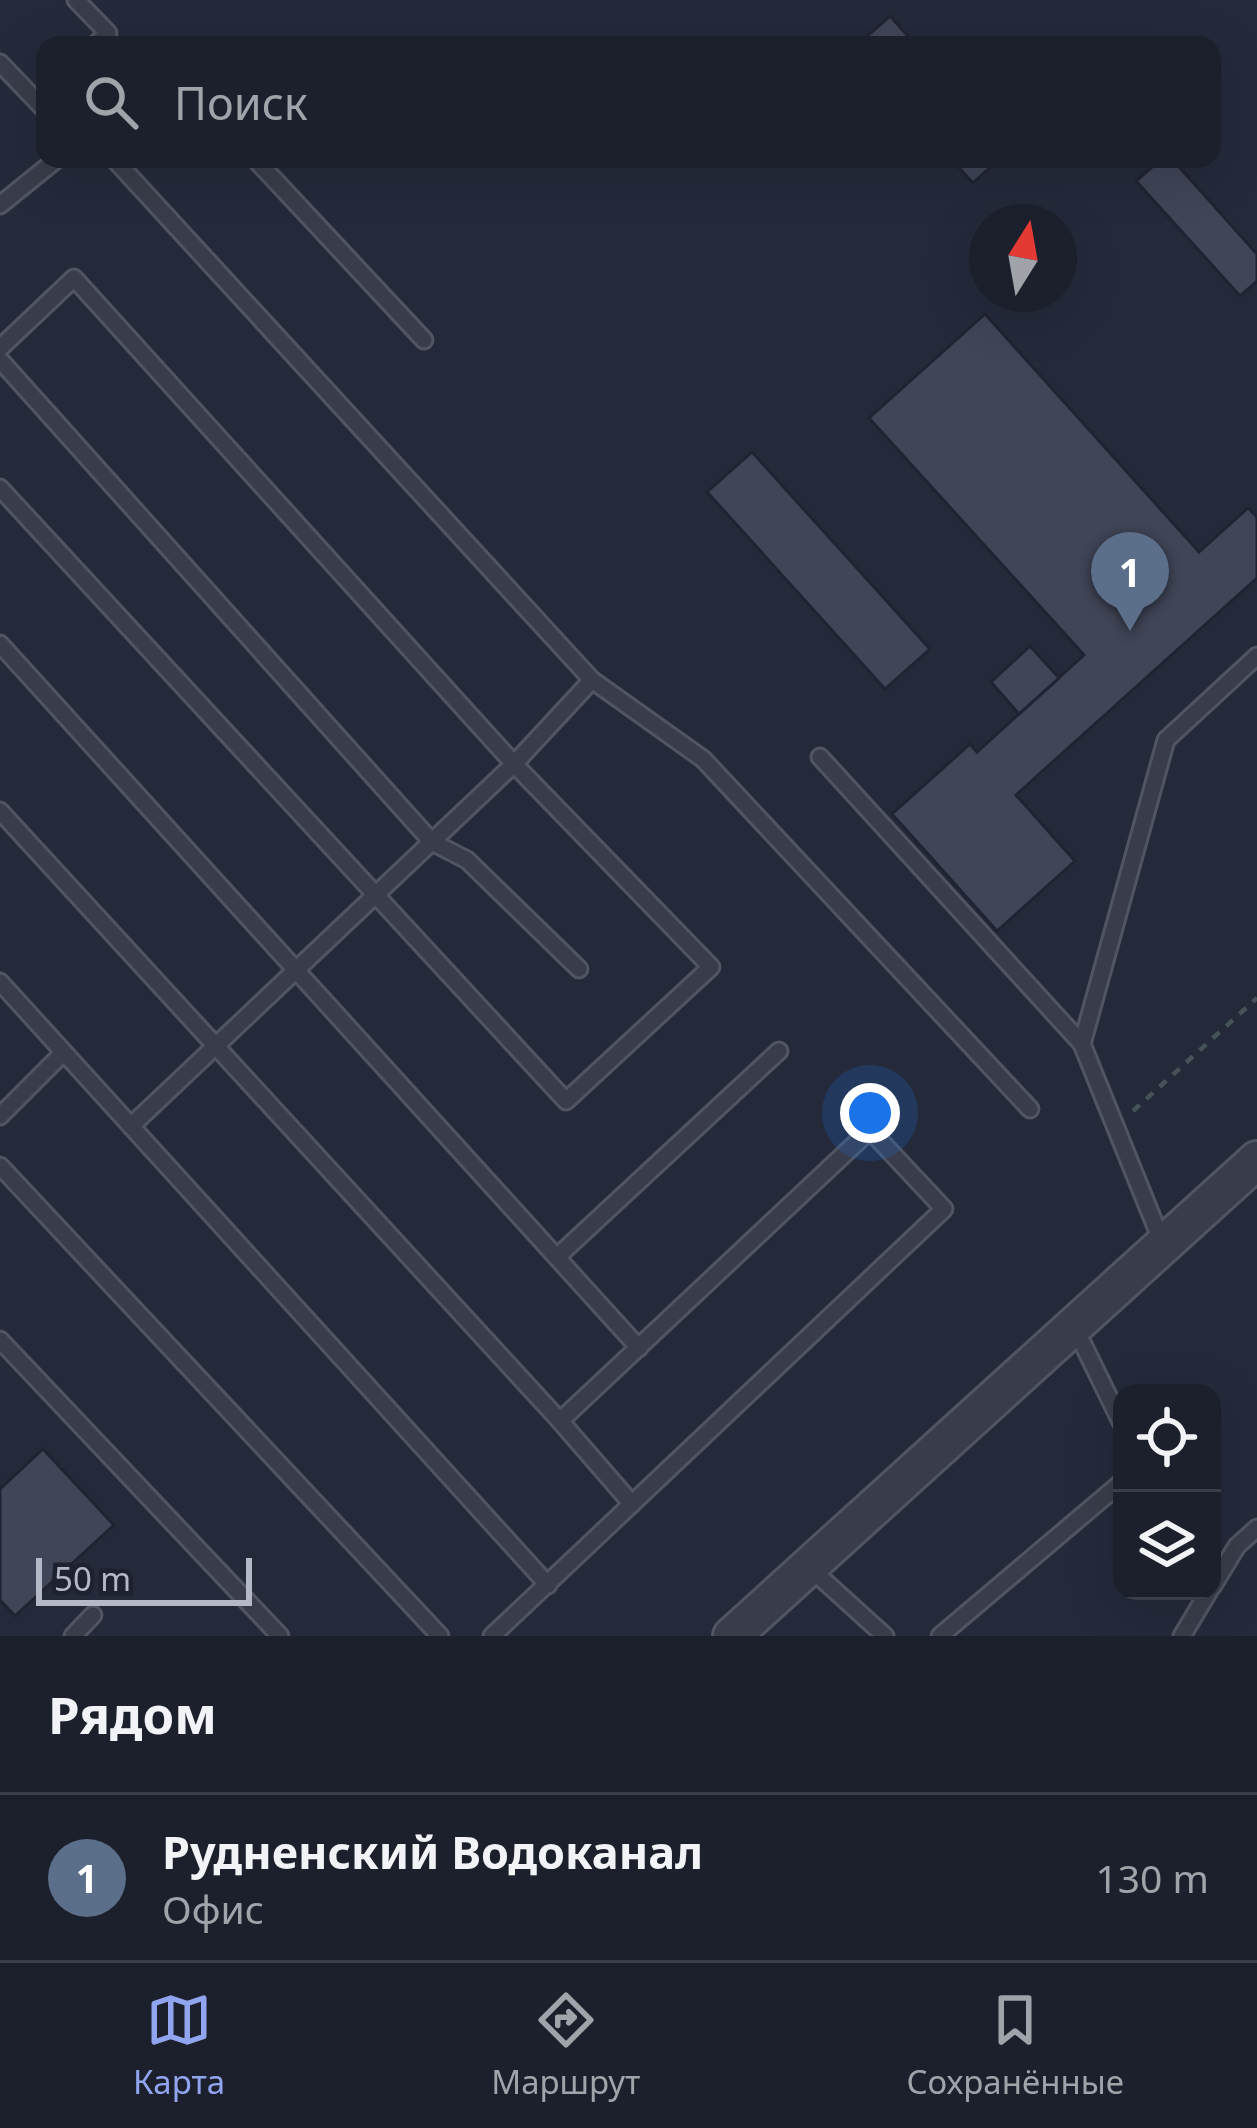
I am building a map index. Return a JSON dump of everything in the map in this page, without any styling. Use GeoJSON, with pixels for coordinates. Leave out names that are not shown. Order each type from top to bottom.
{"type":"FeatureCollection","features":[{"type":"Feature","properties":{"kind":"street"},"geometry":{"type":"LineString","coordinates":[[732,1636],[1257,1160]]}},
{"type":"Feature","properties":{"kind":"lane"},"geometry":{"type":"LineString","coordinates":[[76,0],[108,33],[104,36]]}},
{"type":"Feature","properties":{"kind":"lane"},"geometry":{"type":"LineString","coordinates":[[0,63],[36,95]]}},
{"type":"Feature","properties":{"kind":"lane"},"geometry":{"type":"LineString","coordinates":[[0,179],[6,199],[46,168]]}},
{"type":"Feature","properties":{"kind":"lane"},"geometry":{"type":"LineString","coordinates":[[122,168],[592,680],[703,759],[1030,1109]]}},
{"type":"Feature","properties":{"kind":"lane"},"geometry":{"type":"LineString","coordinates":[[263,168],[424,340]]}},
{"type":"Feature","properties":{"kind":"lane"},"geometry":{"type":"LineString","coordinates":[[0,348],[74,278],[514,764],[711,967],[566,1101],[0,488]]}},
{"type":"Feature","properties":{"kind":"lane"},"geometry":{"type":"LineString","coordinates":[[0,360],[432,842],[467,860],[579,969]]}},
{"type":"Feature","properties":{"kind":"lane"},"geometry":{"type":"LineString","coordinates":[[0,644],[639,1348]]}},
{"type":"Feature","properties":{"kind":"lane"},"geometry":{"type":"LineString","coordinates":[[1082,1044],[1166,740],[1257,656]]}},
{"type":"Feature","properties":{"kind":"lane"},"geometry":{"type":"LineString","coordinates":[[131,1126],[514,764],[592,680]]}},
{"type":"Feature","properties":{"kind":"lane"},"geometry":{"type":"LineString","coordinates":[[820,757],[1082,1044],[1163,1245]]}},
{"type":"Feature","properties":{"kind":"lane"},"geometry":{"type":"LineString","coordinates":[[0,811],[632,1504]]}},
{"type":"Feature","properties":{"kind":"lane"},"geometry":{"type":"LineString","coordinates":[[0,982],[548,1585]]}},
{"type":"Feature","properties":{"kind":"lane"},"geometry":{"type":"LineString","coordinates":[[557,1257],[779,1052]]}},
{"type":"Feature","properties":{"kind":"lane"},"geometry":{"type":"LineString","coordinates":[[0,1116],[64,1053]]}},
{"type":"Feature","properties":{"kind":"lane"},"geometry":{"type":"LineString","coordinates":[[492,1636],[944,1209],[870,1130],[560,1420]]}},
{"type":"Feature","properties":{"kind":"lane"},"geometry":{"type":"LineString","coordinates":[[0,1166],[440,1636]]}},
{"type":"Feature","properties":{"kind":"lane"},"geometry":{"type":"LineString","coordinates":[[1074,1326],[1113,1406]]}},
{"type":"Feature","properties":{"kind":"lane"},"geometry":{"type":"LineString","coordinates":[[0,1340],[280,1636]]}},
{"type":"Feature","properties":{"kind":"lane"},"geometry":{"type":"LineString","coordinates":[[940,1636],[1113,1490]]}},
{"type":"Feature","properties":{"kind":"lane"},"geometry":{"type":"LineString","coordinates":[[1221,1572],[1237,1546],[1257,1528]]}},
{"type":"Feature","properties":{"kind":"lane"},"geometry":{"type":"LineString","coordinates":[[809,1567],[885,1636]]}},
{"type":"Feature","properties":{"kind":"lane"},"geometry":{"type":"LineString","coordinates":[[1182,1636],[1204,1600]]}},
{"type":"Feature","properties":{"kind":"lane"},"geometry":{"type":"LineString","coordinates":[[73,1636],[93,1615]]}},
{"type":"Feature","properties":{"kind":"path"},"geometry":{"type":"LineString","coordinates":[[1116,1126],[1257,998]]}},
{"type":"Feature","properties":{"kind":"building"},"geometry":{"type":"Polygon","coordinates":[[[890,16],[908,36],[867,36],[890,16]]]}},
{"type":"Feature","properties":{"kind":"building"},"geometry":{"type":"Polygon","coordinates":[[[959,168],[989,168],[973,183],[959,168]]]}},
{"type":"Feature","properties":{"kind":"building"},"geometry":{"type":"Polygon","coordinates":[[[1151,168],[1180,168],[1257,254],[1257,281],[1240,296],[1136,181],[1151,168]]]}},
{"type":"Feature","properties":{"kind":"building"},"geometry":{"type":"Polygon","coordinates":[[[985,314],[1199,552],[1248,508],[1257,517],[1257,578],[1016,795],[1075,861],[997,931],[892,814],[970,744],[977,752],[1084,655],[869,418],[985,314]]]}},
{"type":"Feature","properties":{"kind":"building"},"geometry":{"type":"Polygon","coordinates":[[[752,452],[930,649],[885,689],[707,492],[752,452]]]}},
{"type":"Feature","properties":{"kind":"building"},"geometry":{"type":"Polygon","coordinates":[[[1030,646],[1059,678],[1019,714],[991,682],[1030,646]]]}},
{"type":"Feature","properties":{"kind":"building"},"geometry":{"type":"Polygon","coordinates":[[[43,1449],[114,1525],[15,1616],[0,1600],[0,1489],[43,1449]]]}},
{"type":"Feature","properties":{"kind":"place","name":"Рудненский Водоканал"},"geometry":{"type":"Point","coordinates":[1130,631]}}]}
